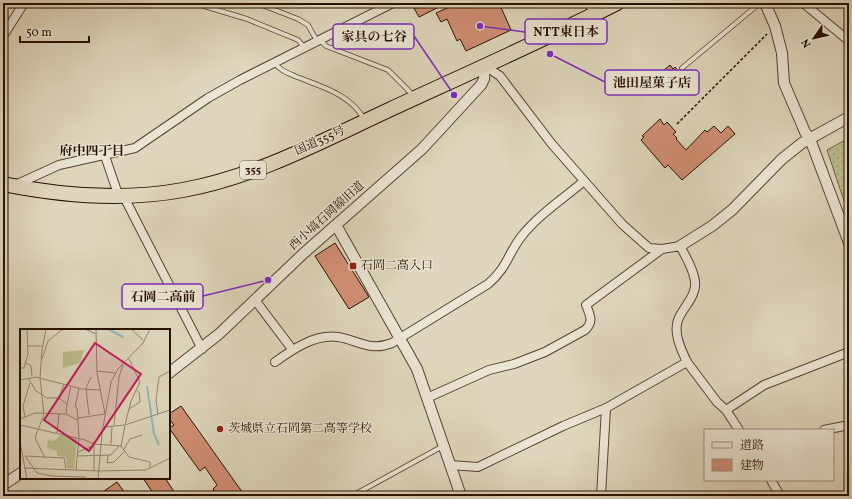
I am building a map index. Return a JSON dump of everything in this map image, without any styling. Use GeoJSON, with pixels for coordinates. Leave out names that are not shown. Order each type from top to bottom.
{"type":"FeatureCollection","features":[{"type":"Feature","properties":{"kind":"highway","name":"国道355号"},"geometry":{"type":"LineString","coordinates":[[8,185],[74,194],[121,197],[183,190],[216,183],[274,162],[486,66],[592,8],[617,3]]}},
{"type":"Feature","properties":{"kind":"street"},"geometry":{"type":"LineString","coordinates":[[3,36],[24,3]]}},
{"type":"Feature","properties":{"kind":"street"},"geometry":{"type":"LineString","coordinates":[[8,185],[59,165],[105,156],[135,148],[208,98],[274,62],[393,3]]}},
{"type":"Feature","properties":{"kind":"street"},"geometry":{"type":"LineString","coordinates":[[765,3],[775,26],[782,53],[784,83],[805,132],[810,139],[849,243]]}},
{"type":"Feature","properties":{"kind":"street"},"geometry":{"type":"LineString","coordinates":[[804,3],[848,38]]}},
{"type":"Feature","properties":{"kind":"street"},"geometry":{"type":"LineString","coordinates":[[486,66],[500,76],[551,144],[622,224],[650,248],[662,249],[680,246],[712,226],[732,210],[782,159],[810,139],[849,117]]}},
{"type":"Feature","properties":{"kind":"street","name":"西小塙石岡線旧道"},"geometry":{"type":"LineString","coordinates":[[170,372],[202,349],[336,225],[422,149],[470,98],[484,79],[486,66]]}},
{"type":"Feature","properties":{"kind":"street"},"geometry":{"type":"LineString","coordinates":[[105,156],[121,197],[202,349]]}},
{"type":"Feature","properties":{"kind":"street"},"geometry":{"type":"LineString","coordinates":[[276,362],[292,349],[328,336],[339,337],[368,346],[378,347],[392,343],[488,284],[499,275],[521,237],[531,226],[584,181]]}},
{"type":"Feature","properties":{"kind":"street"},"geometry":{"type":"LineString","coordinates":[[336,225],[417,369],[461,496]]}},
{"type":"Feature","properties":{"kind":"street"},"geometry":{"type":"LineString","coordinates":[[680,246],[690,265],[695,282],[694,292],[678,321],[680,345],[687,362],[717,402],[726,410],[738,429]]}},
{"type":"Feature","properties":{"kind":"street"},"geometry":{"type":"LineString","coordinates":[[427,398],[489,370],[514,364],[545,352],[585,330],[590,325],[591,319],[586,305],[662,249]]}},
{"type":"Feature","properties":{"kind":"street"},"geometry":{"type":"LineString","coordinates":[[255,300],[292,349]]}},
{"type":"Feature","properties":{"kind":"street"},"geometry":{"type":"LineString","coordinates":[[726,410],[764,385],[849,352]]}},
{"type":"Feature","properties":{"kind":"street"},"geometry":{"type":"LineString","coordinates":[[450,465],[478,467],[563,426],[606,408],[687,362]]}},
{"type":"Feature","properties":{"kind":"street"},"geometry":{"type":"LineString","coordinates":[[601,496],[606,408]]}},
{"type":"Feature","properties":{"kind":"street"},"geometry":{"type":"LineString","coordinates":[[829,429],[849,425]]}},
{"type":"Feature","properties":{"kind":"street"},"geometry":{"type":"LineString","coordinates":[[3,485],[20,474]]}},
{"type":"Feature","properties":{"kind":"street"},"geometry":{"type":"LineString","coordinates":[[772,481],[780,496]]}},
{"type":"Feature","properties":{"kind":"lane"},"geometry":{"type":"LineString","coordinates":[[194,3],[247,19],[298,40],[304,48]]}},
{"type":"Feature","properties":{"kind":"lane"},"geometry":{"type":"LineString","coordinates":[[257,3],[298,19],[308,25],[318,40],[326,46],[388,70],[410,92]]}},
{"type":"Feature","properties":{"kind":"lane"},"geometry":{"type":"LineString","coordinates":[[682,68],[760,3]]}},
{"type":"Feature","properties":{"kind":"lane"},"geometry":{"type":"LineString","coordinates":[[274,62],[282,71],[341,95],[356,108],[365,121]]}},
{"type":"Feature","properties":{"kind":"lane"},"geometry":{"type":"LineString","coordinates":[[352,496],[444,446]]}},
{"type":"Feature","properties":{"kind":"path"},"geometry":{"type":"LineString","coordinates":[[677,124],[775,26]]}},
{"type":"Feature","properties":{"kind":"green space"},"geometry":{"type":"Polygon","coordinates":[[[849,138],[849,216],[827,150],[849,138]]]}},
{"type":"Feature","properties":{"kind":"building"},"geometry":{"type":"Polygon","coordinates":[[[411,3],[447,3],[419,17],[411,3]]]}},
{"type":"Feature","properties":{"kind":"building"},"geometry":{"type":"Polygon","coordinates":[[[458,3],[499,3],[511,30],[466,51],[460,39],[457,41],[447,19],[441,22],[436,13],[458,3]]]}},
{"type":"Feature","properties":{"kind":"building"},"geometry":{"type":"Polygon","coordinates":[[[670,65],[673,69],[675,67],[680,74],[678,75],[680,78],[667,89],[665,86],[662,89],[656,82],[659,79],[657,76],[670,65]]]}},
{"type":"Feature","properties":{"kind":"building"},"geometry":{"type":"Polygon","coordinates":[[[660,119],[664,125],[667,122],[676,132],[673,134],[686,150],[705,130],[707,132],[714,126],[721,133],[728,126],[735,134],[682,180],[668,165],[665,168],[641,140],[644,137],[642,136],[660,119]]]}},
{"type":"Feature","properties":{"kind":"building"},"geometry":{"type":"Polygon","coordinates":[[[335,243],[369,297],[349,309],[315,256],[335,243]]]}},
{"type":"Feature","properties":{"kind":"building"},"geometry":{"type":"Polygon","coordinates":[[[181,406],[245,496],[218,496],[213,489],[217,485],[205,467],[200,471],[170,429],[170,427],[174,425],[170,420],[170,413],[181,406]]]}},
{"type":"Feature","properties":{"kind":"building"},"geometry":{"type":"Polygon","coordinates":[[[144,479],[166,479],[177,496],[155,496],[144,479]]]}},
{"type":"Feature","properties":{"kind":"building"},"geometry":{"type":"Polygon","coordinates":[[[117,482],[127,496],[97,496],[117,482]]]}},
{"type":"Feature","properties":{"kind":"place","name":"NTT東日本"},"geometry":{"type":"Point","coordinates":[480,26]}},
{"type":"Feature","properties":{"kind":"place","name":"池田屋菓子店"},"geometry":{"type":"Point","coordinates":[550,54]}},
{"type":"Feature","properties":{"kind":"place","name":"家具の七谷"},"geometry":{"type":"Point","coordinates":[454,95]}},
{"type":"Feature","properties":{"kind":"place","name":"石岡二高入口"},"geometry":{"type":"Point","coordinates":[353,266]}},
{"type":"Feature","properties":{"kind":"place","name":"石岡二高前"},"geometry":{"type":"Point","coordinates":[268,280]}},
{"type":"Feature","properties":{"kind":"place","name":"茨城県立石岡第二高等学校"},"geometry":{"type":"Point","coordinates":[220,429]}},
{"type":"Feature","properties":{"kind":"district","name":"府中四丁目"},"geometry":{"type":"Point","coordinates":[92,152]}}]}
